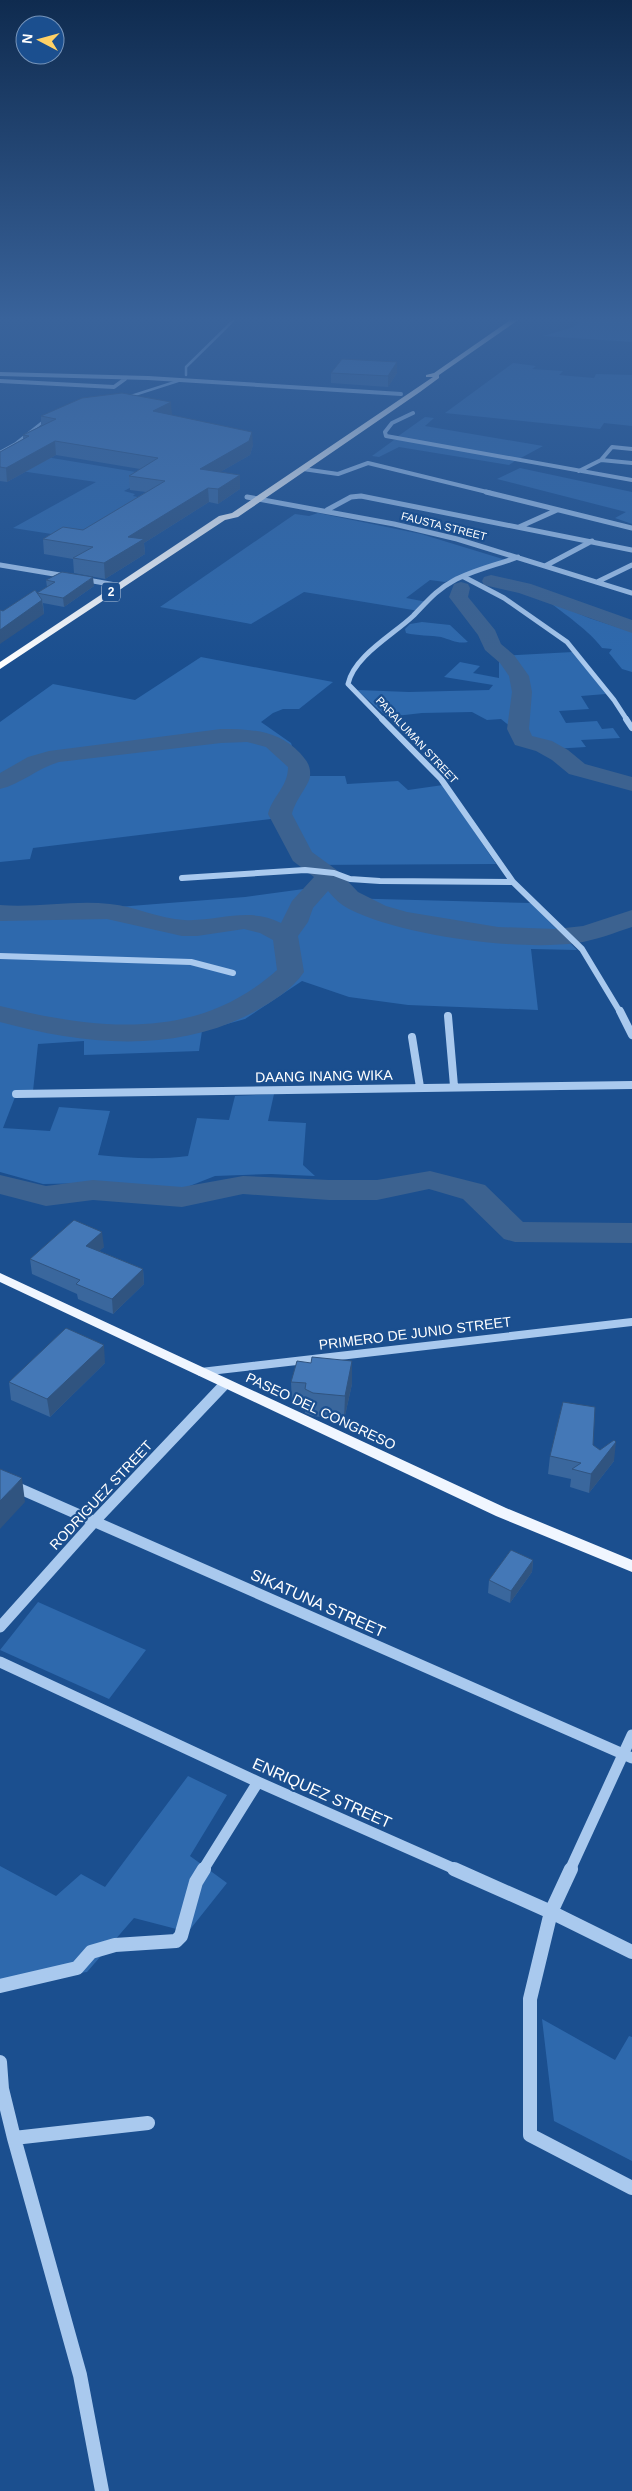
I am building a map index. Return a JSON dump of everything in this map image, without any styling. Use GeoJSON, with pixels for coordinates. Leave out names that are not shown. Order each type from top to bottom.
{"type":"FeatureCollection","features":[{"type":"Feature","properties":{"kind":"highway","name":"2"},"geometry":{"type":"LineString","coordinates":[[222,518],[222,513],[343,432]]}},
{"type":"Feature","properties":{"kind":"highway","name":"2"},"geometry":{"type":"LineString","coordinates":[[0,666],[222,518],[235,515],[358,432]]}},
{"type":"Feature","properties":{"kind":"highway"},"geometry":{"type":"LineString","coordinates":[[315,451],[326,454]]}},
{"type":"Feature","properties":{"kind":"main road","name":"PASEO DEL CONGRESO"},"geometry":{"type":"LineString","coordinates":[[0,1277],[501,1512],[632,1566]]}},
{"type":"Feature","properties":{"kind":"street"},"geometry":{"type":"LineString","coordinates":[[385,432],[386,436],[632,480]]}},
{"type":"Feature","properties":{"kind":"street"},"geometry":{"type":"LineString","coordinates":[[579,471],[600,460],[612,446],[632,449]]}},
{"type":"Feature","properties":{"kind":"street"},"geometry":{"type":"LineString","coordinates":[[600,460],[632,463]]}},
{"type":"Feature","properties":{"kind":"street"},"geometry":{"type":"LineString","coordinates":[[303,469],[338,474],[368,463],[632,528]]}},
{"type":"Feature","properties":{"kind":"street","name":"FAUSTA STREET"},"geometry":{"type":"LineString","coordinates":[[247,496],[327,510],[457,539],[632,593]]}},
{"type":"Feature","properties":{"kind":"street"},"geometry":{"type":"LineString","coordinates":[[327,510],[351,497],[361,496],[632,550]]}},
{"type":"Feature","properties":{"kind":"street"},"geometry":{"type":"LineString","coordinates":[[519,527],[557,510]]}},
{"type":"Feature","properties":{"kind":"street"},"geometry":{"type":"LineString","coordinates":[[545,566],[592,541]]}},
{"type":"Feature","properties":{"kind":"street","name":"PARALUMAN STREET"},"geometry":{"type":"LineString","coordinates":[[518,557],[464,577],[435,592],[412,617],[379,643],[350,674],[348,684],[441,779],[514,882],[582,949],[619,1009],[632,1035]]}},
{"type":"Feature","properties":{"kind":"street"},"geometry":{"type":"LineString","coordinates":[[0,565],[121,586]]}},
{"type":"Feature","properties":{"kind":"street"},"geometry":{"type":"LineString","coordinates":[[597,582],[632,565]]}},
{"type":"Feature","properties":{"kind":"street"},"geometry":{"type":"LineString","coordinates":[[464,577],[504,598],[567,642],[614,700],[631,725]]}},
{"type":"Feature","properties":{"kind":"street"},"geometry":{"type":"LineString","coordinates":[[182,878],[305,870],[334,873],[350,879],[380,882],[514,882]]}},
{"type":"Feature","properties":{"kind":"street"},"geometry":{"type":"LineString","coordinates":[[0,956],[190,962],[233,973]]}},
{"type":"Feature","properties":{"kind":"street"},"geometry":{"type":"LineString","coordinates":[[448,1016],[454,1086]]}},
{"type":"Feature","properties":{"kind":"street"},"geometry":{"type":"LineString","coordinates":[[412,1037],[420,1087]]}},
{"type":"Feature","properties":{"kind":"street","name":"DAANG INANG WIKA"},"geometry":{"type":"LineString","coordinates":[[16,1094],[454,1086],[632,1085]]}},
{"type":"Feature","properties":{"kind":"street","name":"PRIMERO DE JUNIO STREET"},"geometry":{"type":"LineString","coordinates":[[200,1372],[632,1322]]}},
{"type":"Feature","properties":{"kind":"street","name":"RODRIGUEZ STREET"},"geometry":{"type":"LineString","coordinates":[[0,1627],[94,1522],[225,1384]]}},
{"type":"Feature","properties":{"kind":"street","name":"SIKATUNA STREET"},"geometry":{"type":"LineString","coordinates":[[0,1480],[628,1756]]}},
{"type":"Feature","properties":{"kind":"street","name":"ENRIQUEZ STREET"},"geometry":{"type":"LineString","coordinates":[[0,1662],[258,1782],[551,1912],[632,1952]]}},
{"type":"Feature","properties":{"kind":"street"},"geometry":{"type":"LineString","coordinates":[[632,1735],[628,1756],[551,1912],[530,1999],[530,2135],[632,2188]]}},
{"type":"Feature","properties":{"kind":"street"},"geometry":{"type":"LineString","coordinates":[[0,1986],[77,1968],[92,1952],[115,1945],[176,1941],[181,1936],[196,1882],[258,1782]]}},
{"type":"Feature","properties":{"kind":"street"},"geometry":{"type":"LineString","coordinates":[[0,2062],[2,2089],[14,2138],[80,2375],[102,2491]]}},
{"type":"Feature","properties":{"kind":"street"},"geometry":{"type":"LineString","coordinates":[[14,2138],[148,2123]]}},
{"type":"Feature","properties":{"kind":"shaded area"},"geometry":{"type":"Polygon","coordinates":[[[404,432],[462,432],[543,446],[519,459],[397,437],[404,432]]]}},
{"type":"Feature","properties":{"kind":"shaded area"},"geometry":{"type":"Polygon","coordinates":[[[394,440],[406,440],[518,459],[509,465],[399,447],[379,457],[372,456],[394,440]]]}},
{"type":"Feature","properties":{"kind":"shaded area"},"geometry":{"type":"Polygon","coordinates":[[[10,451],[154,475],[124,491],[135,494],[133,496],[151,500],[90,540],[13,528],[96,482],[0,468],[10,451]]]}},
{"type":"Feature","properties":{"kind":"shaded area"},"geometry":{"type":"Polygon","coordinates":[[[520,468],[632,492],[632,524],[615,518],[626,512],[497,479],[520,468]]]}},
{"type":"Feature","properties":{"kind":"shaded area"},"geometry":{"type":"Polygon","coordinates":[[[318,513],[421,534],[506,560],[445,582],[430,580],[406,598],[427,602],[419,611],[304,592],[251,624],[160,607],[295,514],[309,516],[318,513]]]}},
{"type":"Feature","properties":{"kind":"shaded area"},"geometry":{"type":"Polygon","coordinates":[[[547,600],[589,618],[632,632],[632,672],[622,669],[609,653],[612,649],[602,648],[584,629],[547,600]]]}},
{"type":"Feature","properties":{"kind":"shaded area"},"geometry":{"type":"Polygon","coordinates":[[[422,622],[450,625],[468,642],[406,633],[405,629],[410,624],[422,622]]]}},
{"type":"Feature","properties":{"kind":"shaded area"},"geometry":{"type":"Polygon","coordinates":[[[573,652],[606,694],[581,696],[589,709],[559,711],[566,723],[597,721],[602,729],[613,728],[620,738],[581,740],[586,747],[553,749],[526,739],[501,719],[487,720],[472,712],[422,713],[387,717],[357,690],[409,692],[489,690],[493,685],[444,677],[460,662],[480,666],[473,673],[499,678],[499,656],[573,652]]]}},
{"type":"Feature","properties":{"kind":"shaded area"},"geometry":{"type":"Polygon","coordinates":[[[201,657],[333,682],[299,709],[283,709],[273,713],[261,722],[291,743],[302,776],[345,776],[347,784],[398,781],[408,790],[443,785],[496,864],[304,865],[279,818],[33,848],[30,859],[0,862],[0,722],[53,684],[135,700],[201,657]]]}},
{"type":"Feature","properties":{"kind":"shaded area"},"geometry":{"type":"Polygon","coordinates":[[[333,885],[341,898],[531,903],[577,950],[531,949],[538,1010],[408,1005],[349,997],[302,981],[245,1019],[202,1031],[199,1051],[84,1055],[84,1041],[38,1044],[33,1091],[17,1092],[3,1128],[50,1131],[59,1107],[110,1111],[98,1155],[143,1158],[188,1156],[197,1118],[229,1120],[235,1096],[274,1094],[268,1121],[306,1123],[303,1165],[315,1176],[271,1174],[215,1176],[182,1189],[96,1183],[43,1184],[0,1172],[0,910],[105,908],[245,897],[333,885]]]}},
{"type":"Feature","properties":{"kind":"shaded area"},"geometry":{"type":"Polygon","coordinates":[[[38,1602],[146,1650],[109,1699],[0,1650],[38,1602]]]}},
{"type":"Feature","properties":{"kind":"shaded area"},"geometry":{"type":"Polygon","coordinates":[[[188,1776],[227,1795],[190,1856],[227,1883],[188,1932],[134,1918],[87,1972],[0,1984],[0,1866],[56,1896],[81,1874],[105,1887],[188,1776]]]}},
{"type":"Feature","properties":{"kind":"shaded area"},"geometry":{"type":"Polygon","coordinates":[[[542,2019],[615,2060],[629,2036],[632,2037],[632,2161],[554,2121],[542,2019]]]}},
{"type":"Feature","properties":{"kind":"building"},"geometry":{"type":"Polygon","coordinates":[[[29,432],[252,432],[249,441],[200,469],[240,475],[218,489],[208,488],[128,537],[144,539],[104,563],[73,558],[93,547],[43,539],[63,527],[83,530],[165,481],[129,476],[158,458],[55,441],[6,468],[0,467],[0,452],[29,436],[23,435],[29,432]]]}},
{"type":"Feature","properties":{"kind":"building"},"geometry":{"type":"Polygon","coordinates":[[[62,572],[93,577],[63,598],[37,593],[55,582],[46,580],[62,572]]]}},
{"type":"Feature","properties":{"kind":"building"},"geometry":{"type":"Polygon","coordinates":[[[35,590],[42,600],[0,630],[0,610],[3,611],[35,590]]]}},
{"type":"Feature","properties":{"kind":"building"},"geometry":{"type":"Polygon","coordinates":[[[74,1220],[102,1232],[86,1246],[143,1269],[112,1299],[76,1284],[80,1280],[30,1259],[74,1220]]]}},
{"type":"Feature","properties":{"kind":"building"},"geometry":{"type":"Polygon","coordinates":[[[66,1328],[104,1345],[47,1399],[9,1382],[66,1328]]]}},
{"type":"Feature","properties":{"kind":"building"},"geometry":{"type":"Polygon","coordinates":[[[312,1357],[352,1361],[345,1396],[313,1393],[305,1389],[306,1383],[291,1382],[297,1361],[311,1363],[312,1357]]]}},
{"type":"Feature","properties":{"kind":"building"},"geometry":{"type":"Polygon","coordinates":[[[563,1402],[595,1407],[593,1445],[600,1450],[614,1440],[616,1442],[591,1474],[572,1469],[581,1463],[550,1456],[563,1402]]]}},
{"type":"Feature","properties":{"kind":"building"},"geometry":{"type":"Polygon","coordinates":[[[0,1469],[22,1478],[0,1501],[0,1469]]]}},
{"type":"Feature","properties":{"kind":"building"},"geometry":{"type":"Polygon","coordinates":[[[511,1550],[533,1560],[511,1591],[489,1580],[511,1550]]]}},
{"type":"Feature","properties":{"kind":"waterway"},"geometry":{"type":"LineString","coordinates":[[0,452],[30,432]]}},
{"type":"Feature","properties":{"kind":"waterway"},"geometry":{"type":"LineString","coordinates":[[491,581],[524,588],[632,627]]}},
{"type":"Feature","properties":{"kind":"waterway"},"geometry":{"type":"LineString","coordinates":[[461,588],[458,597],[488,634],[492,646],[507,659],[519,676],[522,692],[518,729],[523,740],[544,746],[560,755],[577,769],[632,784]]}},
{"type":"Feature","properties":{"kind":"waterway"},"geometry":{"type":"LineString","coordinates":[[0,782],[36,762],[57,756],[221,736],[247,736],[265,739],[273,742],[290,755],[299,766],[299,779],[283,802],[280,814],[302,856],[329,876]]}},
{"type":"Feature","properties":{"kind":"waterway"},"geometry":{"type":"LineString","coordinates":[[285,936],[295,922],[301,906],[329,876]]}},
{"type":"Feature","properties":{"kind":"waterway"},"geometry":{"type":"LineString","coordinates":[[329,876],[342,891],[357,903],[402,919],[465,931],[529,937],[556,937],[584,934],[632,918]]}},
{"type":"Feature","properties":{"kind":"waterway"},"geometry":{"type":"LineString","coordinates":[[0,913],[27,914],[107,911],[182,928],[210,927],[244,921],[269,927],[285,936]]}},
{"type":"Feature","properties":{"kind":"waterway"},"geometry":{"type":"LineString","coordinates":[[0,1014],[41,1025],[84,1032],[148,1034],[219,1019],[268,993],[291,972],[285,936]]}},
{"type":"Feature","properties":{"kind":"waterway"},"geometry":{"type":"LineString","coordinates":[[0,1184],[46,1196],[93,1190],[182,1197],[243,1185],[329,1190],[377,1190],[430,1180],[474,1192],[515,1232],[632,1233]]}}]}
